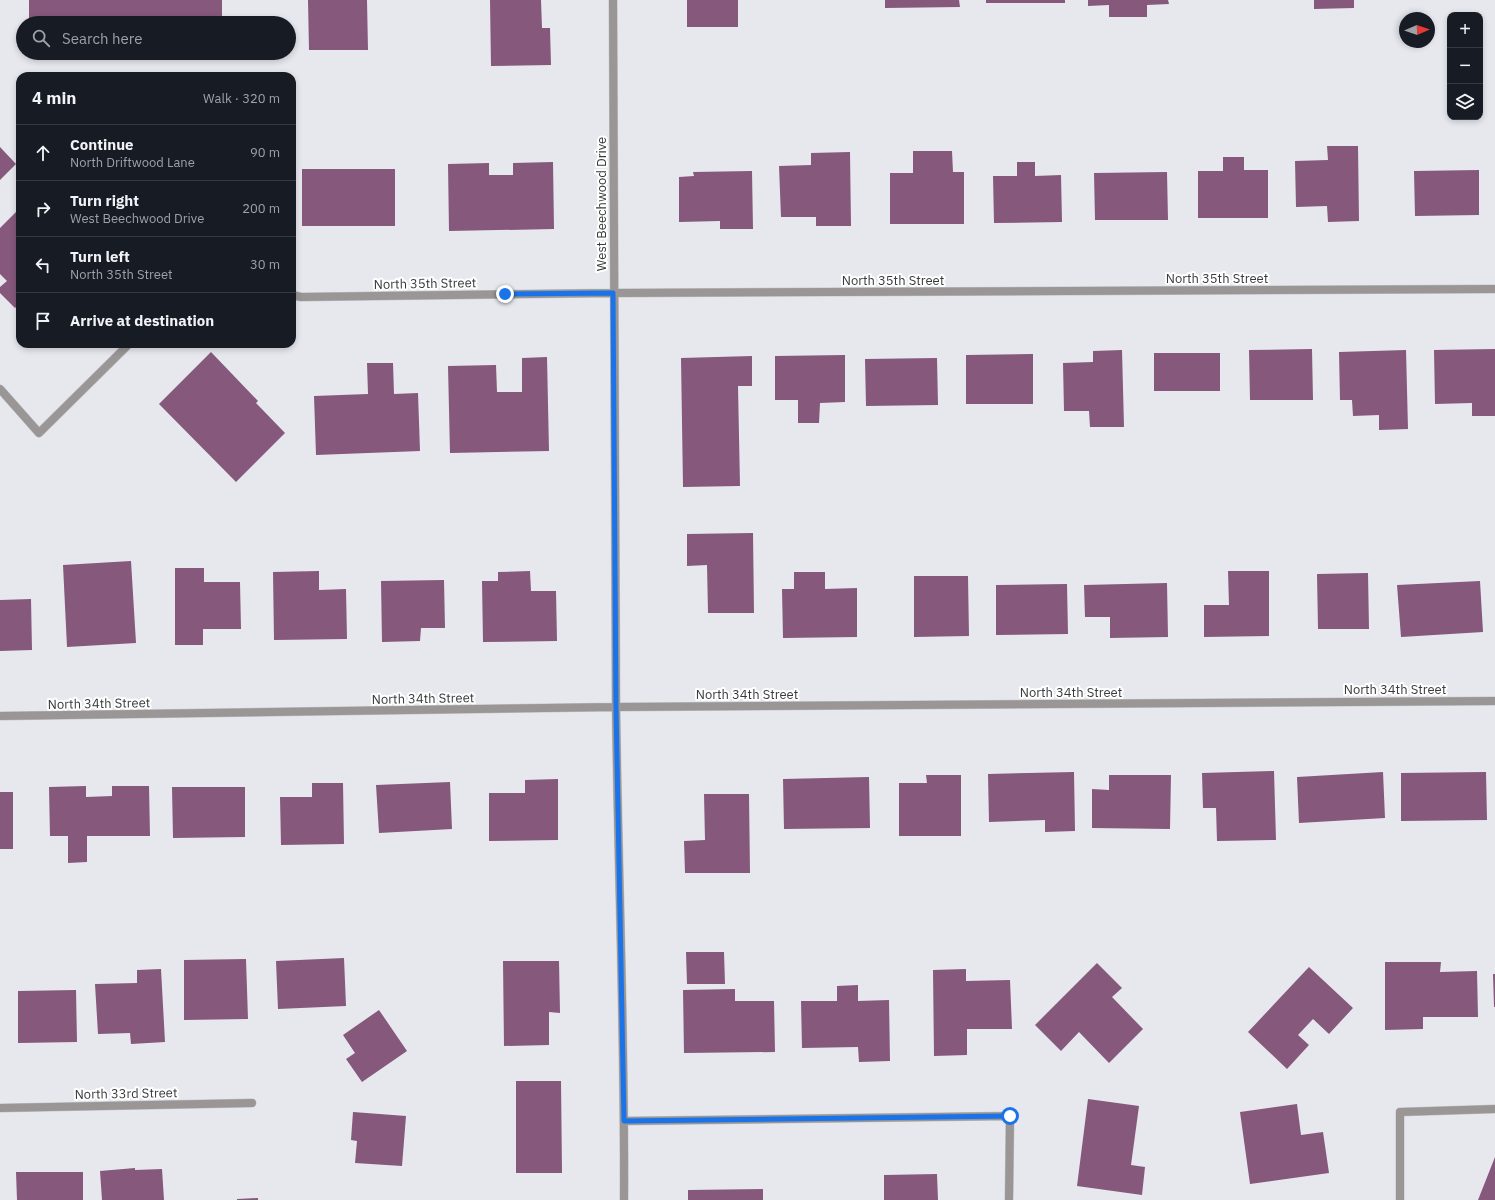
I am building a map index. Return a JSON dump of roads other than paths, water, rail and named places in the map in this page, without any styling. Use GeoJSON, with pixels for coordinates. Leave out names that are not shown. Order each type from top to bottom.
{"type":"FeatureCollection","features":[{"type":"Feature","properties":{"kind":"street","name":"West Beechwood Drive"},"geometry":{"type":"LineString","coordinates":[[613,0],[613,293],[616,708],[624,1121],[624,1200]]}},
{"type":"Feature","properties":{"kind":"street","name":"North 35th Street"},"geometry":{"type":"LineString","coordinates":[[296,296],[1495,289]]}},
{"type":"Feature","properties":{"kind":"street"},"geometry":{"type":"LineString","coordinates":[[0,389],[39,432],[125,348]]}},
{"type":"Feature","properties":{"kind":"street","name":"North 34th Street"},"geometry":{"type":"LineString","coordinates":[[0,716],[616,708],[1495,700]]}},
{"type":"Feature","properties":{"kind":"street","name":"North 33rd Street"},"geometry":{"type":"LineString","coordinates":[[0,1108],[252,1102]]}},
{"type":"Feature","properties":{"kind":"street"},"geometry":{"type":"LineString","coordinates":[[1400,1200],[1400,1112],[1495,1109]]}},
{"type":"Feature","properties":{"kind":"street"},"geometry":{"type":"LineString","coordinates":[[624,1121],[1010,1116],[1009,1200]]}}]}
